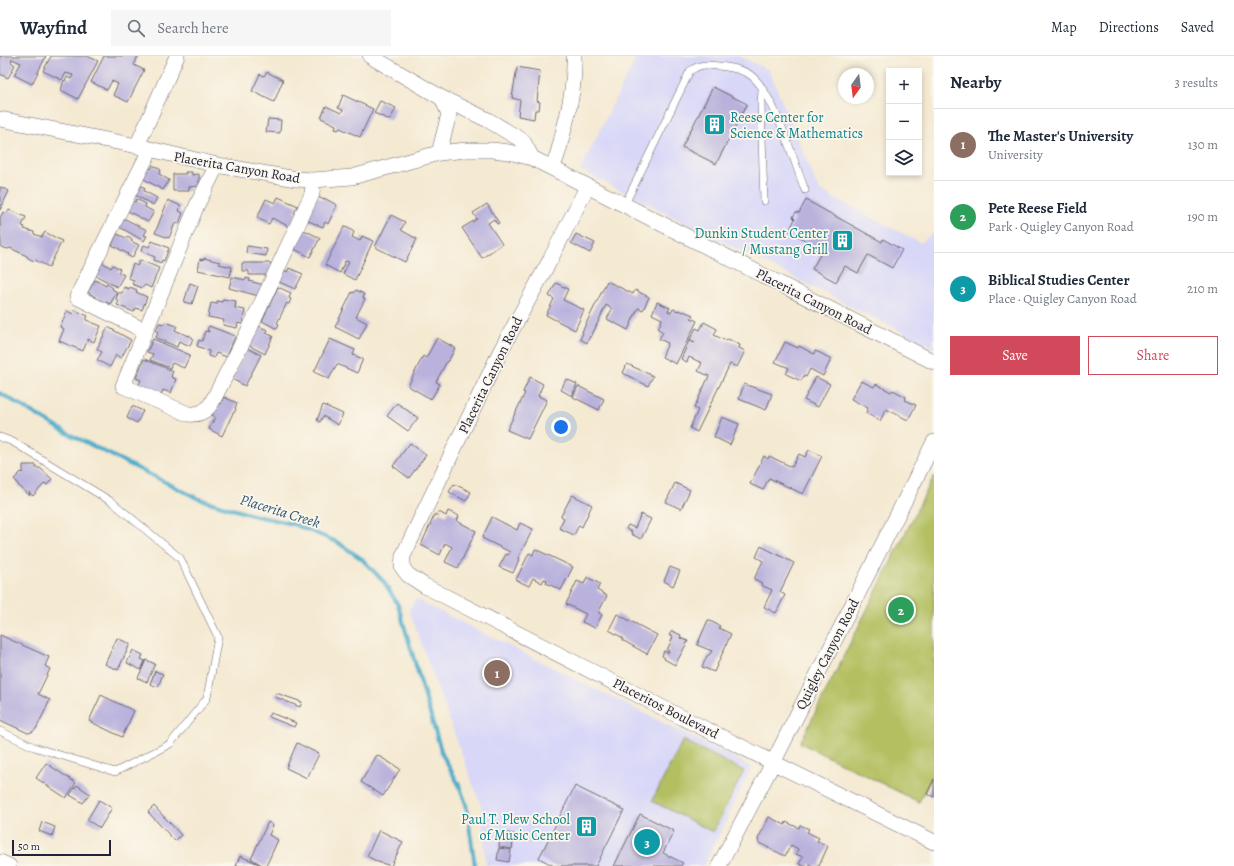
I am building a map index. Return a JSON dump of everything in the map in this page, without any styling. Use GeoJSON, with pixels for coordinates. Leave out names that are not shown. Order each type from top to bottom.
{"type":"FeatureCollection","features":[{"type":"Feature","properties":{"kind":"street"},"geometry":{"type":"LineString","coordinates":[[145,331],[77,297],[144,148],[177,56]]}},
{"type":"Feature","properties":{"kind":"street"},"geometry":{"type":"LineString","coordinates":[[370,56],[442,98],[488,120],[523,141],[532,158]]}},
{"type":"Feature","properties":{"kind":"street"},"geometry":{"type":"LineString","coordinates":[[552,168],[557,159],[570,107],[574,56]]}},
{"type":"Feature","properties":{"kind":"street"},"geometry":{"type":"LineString","coordinates":[[439,153],[449,114],[442,98]]}},
{"type":"Feature","properties":{"kind":"street","name":"Placerita Canyon Road"},"geometry":{"type":"LineString","coordinates":[[0,119],[144,148],[217,165],[313,180],[352,177],[439,153],[466,150],[492,150],[509,152],[532,158],[934,362]]}},
{"type":"Feature","properties":{"kind":"street"},"geometry":{"type":"LineString","coordinates":[[217,165],[197,205],[123,386],[188,414],[195,415],[207,409],[250,328],[312,194],[313,180]]}},
{"type":"Feature","properties":{"kind":"street","name":"Placerita Canyon Road"},"geometry":{"type":"LineString","coordinates":[[402,567],[403,556],[501,350],[549,262],[586,186]]}},
{"type":"Feature","properties":{"kind":"street","name":"Quigley Canyon Road"},"geometry":{"type":"LineString","coordinates":[[719,866],[934,442]]}},
{"type":"Feature","properties":{"kind":"street","name":"Placeritos Boulevard"},"geometry":{"type":"LineString","coordinates":[[402,567],[408,575],[425,586],[934,842]]}},
{"type":"Feature","properties":{"kind":"street"},"geometry":{"type":"LineString","coordinates":[[0,862],[9,866]]}},
{"type":"Feature","properties":{"kind":"lane"},"geometry":{"type":"LineString","coordinates":[[625,204],[690,71],[699,65],[730,67],[749,74],[757,81],[773,104],[805,190]]}},
{"type":"Feature","properties":{"kind":"lane"},"geometry":{"type":"LineString","coordinates":[[762,90],[761,105],[764,201]]}},
{"type":"Feature","properties":{"kind":"lane"},"geometry":{"type":"LineString","coordinates":[[0,437],[13,442],[112,502],[180,558],[218,637],[207,698],[170,744],[115,772],[34,747],[0,731]]}},
{"type":"Feature","properties":{"kind":"shaded area"},"geometry":{"type":"Polygon","coordinates":[[[637,56],[739,56],[769,70],[819,190],[921,243],[934,232],[934,348],[580,170],[637,56]]]}},
{"type":"Feature","properties":{"kind":"shaded area"},"geometry":{"type":"Polygon","coordinates":[[[415,599],[752,767],[704,866],[486,866],[481,806],[409,610],[415,599]]]}},
{"type":"Feature","properties":{"kind":"green space"},"geometry":{"type":"Polygon","coordinates":[[[934,476],[934,773],[919,802],[800,743],[934,476]]]}},
{"type":"Feature","properties":{"kind":"green space"},"geometry":{"type":"Polygon","coordinates":[[[683,740],[744,771],[713,832],[652,801],[683,740]]]}},
{"type":"Feature","properties":{"kind":"building"},"geometry":{"type":"Polygon","coordinates":[[[0,56],[46,56],[32,84],[14,75],[21,63],[12,59],[11,62],[15,65],[8,78],[0,74],[0,56]]]}},
{"type":"Feature","properties":{"kind":"building"},"geometry":{"type":"Polygon","coordinates":[[[51,56],[87,56],[98,61],[78,99],[61,90],[64,80],[65,81],[67,77],[71,79],[73,75],[66,73],[62,80],[43,71],[51,56]]]}},
{"type":"Feature","properties":{"kind":"building"},"geometry":{"type":"Polygon","coordinates":[[[104,56],[138,56],[134,65],[144,70],[128,102],[113,95],[118,84],[112,81],[107,90],[91,82],[104,56]]]}},
{"type":"Feature","properties":{"kind":"building"},"geometry":{"type":"Polygon","coordinates":[[[517,67],[540,71],[537,101],[540,102],[539,110],[535,110],[534,119],[518,116],[520,100],[512,98],[517,67]]]}},
{"type":"Feature","properties":{"kind":"building"},"geometry":{"type":"Polygon","coordinates":[[[267,72],[283,80],[274,102],[252,91],[260,74],[264,76],[267,72]]]}},
{"type":"Feature","properties":{"kind":"building","name":"Reese Center for Science & Mathematics"},"geometry":{"type":"Polygon","coordinates":[[[713,87],[747,104],[716,164],[682,147],[713,87]]]}},
{"type":"Feature","properties":{"kind":"building"},"geometry":{"type":"Polygon","coordinates":[[[343,95],[373,109],[360,137],[340,128],[338,130],[335,129],[336,125],[321,118],[326,106],[341,113],[343,110],[338,108],[343,95]]]}},
{"type":"Feature","properties":{"kind":"building"},"geometry":{"type":"Polygon","coordinates":[[[380,101],[396,108],[390,120],[374,113],[380,101]]]}},
{"type":"Feature","properties":{"kind":"building"},"geometry":{"type":"Polygon","coordinates":[[[268,119],[281,120],[280,133],[266,132],[268,119]]]}},
{"type":"Feature","properties":{"kind":"building"},"geometry":{"type":"Polygon","coordinates":[[[153,165],[161,170],[159,174],[169,180],[163,190],[142,178],[148,167],[151,169],[153,165]]]}},
{"type":"Feature","properties":{"kind":"building"},"geometry":{"type":"Polygon","coordinates":[[[185,172],[192,172],[192,175],[199,174],[199,186],[189,187],[189,191],[173,191],[173,174],[186,174],[185,172]]]}},
{"type":"Feature","properties":{"kind":"building"},"geometry":{"type":"Polygon","coordinates":[[[140,185],[145,188],[144,191],[157,198],[153,205],[133,194],[140,185]]]}},
{"type":"Feature","properties":{"kind":"building"},"geometry":{"type":"Polygon","coordinates":[[[0,187],[9,191],[0,210],[0,187]]]}},
{"type":"Feature","properties":{"kind":"building"},"geometry":{"type":"Polygon","coordinates":[[[316,196],[324,200],[324,198],[337,205],[328,224],[325,222],[323,227],[306,220],[316,196]]]}},
{"type":"Feature","properties":{"kind":"building"},"geometry":{"type":"Polygon","coordinates":[[[278,197],[298,206],[294,213],[297,214],[290,227],[272,218],[269,224],[257,218],[266,199],[275,203],[278,197]]]}},
{"type":"Feature","properties":{"kind":"building"},"geometry":{"type":"Polygon","coordinates":[[[136,199],[146,204],[145,207],[154,212],[148,222],[126,210],[131,200],[135,202],[136,199]]]}},
{"type":"Feature","properties":{"kind":"building"},"geometry":{"type":"Polygon","coordinates":[[[168,200],[181,206],[179,211],[183,213],[179,224],[175,223],[169,238],[155,233],[168,200]]]}},
{"type":"Feature","properties":{"kind":"building","name":"Dunkin Student Center / Mustang Grill"},"geometry":{"type":"Polygon","coordinates":[[[806,200],[882,242],[883,239],[902,250],[892,268],[868,255],[858,273],[845,266],[836,282],[812,269],[821,253],[811,247],[812,244],[789,231],[795,219],[793,217],[796,212],[799,213],[806,200]]]}},
{"type":"Feature","properties":{"kind":"building"},"geometry":{"type":"Polygon","coordinates":[[[487,204],[499,223],[497,224],[494,219],[488,223],[502,244],[482,258],[462,228],[477,219],[473,213],[487,204]]]}},
{"type":"Feature","properties":{"kind":"building"},"geometry":{"type":"Polygon","coordinates":[[[9,210],[26,217],[22,226],[25,227],[24,229],[34,232],[34,234],[42,237],[45,232],[62,241],[49,267],[10,248],[8,249],[1,247],[0,218],[3,212],[6,214],[9,210]]]}},
{"type":"Feature","properties":{"kind":"building"},"geometry":{"type":"Polygon","coordinates":[[[391,215],[405,222],[401,230],[417,239],[405,262],[375,247],[391,215]]]}},
{"type":"Feature","properties":{"kind":"building"},"geometry":{"type":"Polygon","coordinates":[[[121,217],[147,230],[144,235],[147,236],[144,241],[116,225],[121,217]]]}},
{"type":"Feature","properties":{"kind":"building"},"geometry":{"type":"Polygon","coordinates":[[[344,227],[354,232],[352,237],[360,241],[362,236],[373,241],[355,280],[343,274],[349,262],[345,261],[340,273],[325,265],[344,227]]]}},
{"type":"Feature","properties":{"kind":"building"},"geometry":{"type":"Polygon","coordinates":[[[302,229],[320,238],[310,257],[292,248],[302,229]]]}},
{"type":"Feature","properties":{"kind":"building"},"geometry":{"type":"Polygon","coordinates":[[[117,234],[132,239],[131,241],[139,245],[132,258],[112,245],[117,234]]]}},
{"type":"Feature","properties":{"kind":"building"},"geometry":{"type":"Polygon","coordinates":[[[576,234],[595,243],[590,253],[571,243],[576,234]]]}},
{"type":"Feature","properties":{"kind":"building"},"geometry":{"type":"Polygon","coordinates":[[[152,241],[169,248],[164,261],[162,260],[161,263],[154,260],[155,257],[141,251],[144,245],[149,247],[152,241]]]}},
{"type":"Feature","properties":{"kind":"building"},"geometry":{"type":"Polygon","coordinates":[[[247,246],[267,249],[266,256],[246,253],[247,246]]]}},
{"type":"Feature","properties":{"kind":"building"},"geometry":{"type":"Polygon","coordinates":[[[204,258],[232,267],[230,277],[198,270],[200,259],[203,260],[204,258]]]}},
{"type":"Feature","properties":{"kind":"building"},"geometry":{"type":"Polygon","coordinates":[[[140,260],[159,268],[151,288],[145,285],[142,288],[132,284],[134,280],[128,278],[133,264],[137,266],[140,260]]]}},
{"type":"Feature","properties":{"kind":"building"},"geometry":{"type":"Polygon","coordinates":[[[102,262],[111,268],[113,265],[120,269],[118,272],[124,275],[117,287],[95,275],[102,262]]]}},
{"type":"Feature","properties":{"kind":"building"},"geometry":{"type":"Polygon","coordinates":[[[242,263],[271,263],[271,271],[268,275],[249,275],[249,271],[242,271],[242,263]]]}},
{"type":"Feature","properties":{"kind":"building"},"geometry":{"type":"Polygon","coordinates":[[[289,268],[303,274],[295,289],[277,281],[282,270],[287,272],[289,268]]]}},
{"type":"Feature","properties":{"kind":"building"},"geometry":{"type":"Polygon","coordinates":[[[232,277],[246,280],[246,278],[250,279],[249,281],[264,285],[259,296],[229,288],[232,277]]]}},
{"type":"Feature","properties":{"kind":"building"},"geometry":{"type":"Polygon","coordinates":[[[95,280],[106,286],[107,284],[117,292],[110,304],[106,302],[105,304],[88,292],[95,280]]]}},
{"type":"Feature","properties":{"kind":"building"},"geometry":{"type":"Polygon","coordinates":[[[607,281],[633,294],[635,290],[649,297],[643,310],[638,308],[628,330],[607,319],[612,309],[606,305],[587,343],[580,339],[583,333],[582,332],[607,281]]]}},
{"type":"Feature","properties":{"kind":"building"},"geometry":{"type":"Polygon","coordinates":[[[190,283],[198,286],[192,304],[184,302],[190,283]]]}},
{"type":"Feature","properties":{"kind":"building"},"geometry":{"type":"Polygon","coordinates":[[[556,283],[568,289],[563,300],[584,310],[575,330],[546,315],[554,299],[549,296],[556,283]]]}},
{"type":"Feature","properties":{"kind":"building"},"geometry":{"type":"Polygon","coordinates":[[[124,287],[129,289],[130,287],[137,290],[136,292],[147,297],[142,310],[136,308],[134,312],[117,305],[119,301],[116,299],[118,293],[122,293],[124,287]]]}},
{"type":"Feature","properties":{"kind":"building"},"geometry":{"type":"Polygon","coordinates":[[[278,287],[291,293],[289,298],[291,299],[289,304],[287,303],[277,323],[279,324],[277,329],[262,321],[278,287]]]}},
{"type":"Feature","properties":{"kind":"building"},"geometry":{"type":"Polygon","coordinates":[[[356,290],[364,294],[363,298],[365,299],[356,317],[367,323],[359,339],[335,327],[352,292],[354,293],[356,290]]]}},
{"type":"Feature","properties":{"kind":"building"},"geometry":{"type":"Polygon","coordinates":[[[223,299],[236,301],[235,308],[245,310],[242,324],[238,323],[237,328],[223,325],[224,320],[208,317],[211,303],[217,304],[217,301],[222,302],[223,299]]]}},
{"type":"Feature","properties":{"kind":"building"},"geometry":{"type":"Polygon","coordinates":[[[657,302],[670,308],[668,311],[671,313],[673,309],[683,311],[693,315],[691,318],[697,321],[676,364],[662,357],[668,343],[659,339],[663,332],[658,329],[662,319],[652,314],[657,302]]]}},
{"type":"Feature","properties":{"kind":"building"},"geometry":{"type":"Polygon","coordinates":[[[74,310],[88,316],[86,320],[101,326],[94,342],[88,339],[83,351],[59,341],[64,329],[60,327],[67,311],[73,314],[74,310]]]}},
{"type":"Feature","properties":{"kind":"building"},"geometry":{"type":"Polygon","coordinates":[[[165,322],[177,326],[175,330],[193,338],[190,346],[179,341],[177,347],[156,338],[158,332],[156,331],[159,323],[164,324],[165,322]]]}},
{"type":"Feature","properties":{"kind":"building"},"geometry":{"type":"Polygon","coordinates":[[[704,322],[717,329],[714,335],[727,341],[728,339],[740,345],[739,348],[745,351],[737,367],[730,364],[697,432],[690,428],[698,410],[694,408],[709,376],[698,371],[702,363],[689,357],[687,362],[681,359],[689,341],[695,342],[690,339],[696,328],[700,330],[704,322]]]}},
{"type":"Feature","properties":{"kind":"building"},"geometry":{"type":"Polygon","coordinates":[[[209,326],[235,336],[227,357],[216,353],[214,358],[208,356],[209,351],[197,346],[199,340],[202,341],[205,331],[209,332],[207,330],[209,326]]]}},
{"type":"Feature","properties":{"kind":"building"},"geometry":{"type":"Polygon","coordinates":[[[258,326],[268,330],[266,333],[273,336],[265,354],[248,345],[258,326]]]}},
{"type":"Feature","properties":{"kind":"building"},"geometry":{"type":"Polygon","coordinates":[[[108,327],[131,340],[121,358],[116,355],[110,367],[97,360],[102,352],[97,349],[108,327]]]}},
{"type":"Feature","properties":{"kind":"building"},"geometry":{"type":"Polygon","coordinates":[[[437,338],[455,348],[436,382],[440,384],[431,399],[408,386],[423,356],[426,358],[437,338]]]}},
{"type":"Feature","properties":{"kind":"building"},"geometry":{"type":"Polygon","coordinates":[[[153,339],[190,355],[184,368],[172,363],[170,368],[150,360],[153,354],[147,352],[153,339]]]}},
{"type":"Feature","properties":{"kind":"building"},"geometry":{"type":"Polygon","coordinates":[[[330,339],[355,350],[353,355],[363,359],[357,373],[337,364],[329,379],[314,372],[330,339]]]}},
{"type":"Feature","properties":{"kind":"building"},"geometry":{"type":"Polygon","coordinates":[[[785,342],[798,348],[799,346],[814,354],[815,351],[831,359],[823,376],[810,369],[806,377],[804,376],[801,381],[786,374],[789,368],[775,362],[785,342]]]}},
{"type":"Feature","properties":{"kind":"building"},"geometry":{"type":"Polygon","coordinates":[[[247,348],[261,355],[245,386],[232,379],[247,348]]]}},
{"type":"Feature","properties":{"kind":"building"},"geometry":{"type":"Polygon","coordinates":[[[144,359],[173,371],[171,377],[176,379],[171,393],[163,390],[161,395],[138,386],[141,380],[136,378],[144,359]]]}},
{"type":"Feature","properties":{"kind":"building"},"geometry":{"type":"Polygon","coordinates":[[[627,364],[653,376],[648,386],[623,373],[627,364]]]}},
{"type":"Feature","properties":{"kind":"building"},"geometry":{"type":"Polygon","coordinates":[[[530,377],[543,384],[538,396],[547,400],[528,439],[507,430],[525,393],[523,392],[530,377]]]}},
{"type":"Feature","properties":{"kind":"building"},"geometry":{"type":"Polygon","coordinates":[[[816,377],[830,384],[818,407],[804,400],[816,377]]]}},
{"type":"Feature","properties":{"kind":"building"},"geometry":{"type":"Polygon","coordinates":[[[566,379],[577,384],[572,396],[561,390],[566,379]]]}},
{"type":"Feature","properties":{"kind":"building"},"geometry":{"type":"Polygon","coordinates":[[[861,381],[874,387],[876,384],[891,392],[893,390],[906,397],[905,400],[916,405],[908,420],[886,409],[880,421],[866,413],[868,408],[851,399],[861,381]]]}},
{"type":"Feature","properties":{"kind":"building"},"geometry":{"type":"Polygon","coordinates":[[[744,384],[772,394],[766,410],[739,399],[744,384]]]}},
{"type":"Feature","properties":{"kind":"building"},"geometry":{"type":"Polygon","coordinates":[[[578,386],[604,399],[599,410],[573,397],[578,386]]]}},
{"type":"Feature","properties":{"kind":"building"},"geometry":{"type":"Polygon","coordinates":[[[224,397],[237,403],[236,409],[222,436],[209,429],[215,417],[212,415],[218,403],[221,404],[224,397]]]}},
{"type":"Feature","properties":{"kind":"building"},"geometry":{"type":"Polygon","coordinates":[[[397,403],[418,418],[408,431],[387,416],[397,403]]]}},
{"type":"Feature","properties":{"kind":"building"},"geometry":{"type":"Polygon","coordinates":[[[323,405],[343,414],[338,425],[323,416],[320,422],[317,420],[323,405]]]}},
{"type":"Feature","properties":{"kind":"building"},"geometry":{"type":"Polygon","coordinates":[[[132,406],[143,411],[137,423],[127,418],[132,406]]]}},
{"type":"Feature","properties":{"kind":"building"},"geometry":{"type":"Polygon","coordinates":[[[722,417],[739,424],[730,445],[714,437],[722,417]]]}},
{"type":"Feature","properties":{"kind":"building"},"geometry":{"type":"Polygon","coordinates":[[[410,443],[426,455],[409,478],[393,466],[410,443]]]}},
{"type":"Feature","properties":{"kind":"building"},"geometry":{"type":"Polygon","coordinates":[[[809,450],[822,456],[803,494],[769,478],[763,490],[750,484],[764,456],[768,459],[769,456],[792,467],[799,454],[805,457],[809,450]]]}},
{"type":"Feature","properties":{"kind":"building"},"geometry":{"type":"Polygon","coordinates":[[[23,465],[36,465],[36,468],[40,468],[52,479],[47,485],[45,483],[33,496],[29,492],[30,496],[14,479],[21,472],[23,472],[23,465]]]}},
{"type":"Feature","properties":{"kind":"building"},"geometry":{"type":"Polygon","coordinates":[[[675,483],[690,490],[681,509],[666,502],[675,483]]]}},
{"type":"Feature","properties":{"kind":"building"},"geometry":{"type":"Polygon","coordinates":[[[454,484],[471,492],[466,501],[449,492],[454,484]]]}},
{"type":"Feature","properties":{"kind":"building"},"geometry":{"type":"Polygon","coordinates":[[[572,495],[592,505],[582,527],[579,525],[574,535],[559,528],[564,518],[561,516],[572,495]]]}},
{"type":"Feature","properties":{"kind":"building"},"geometry":{"type":"Polygon","coordinates":[[[448,511],[459,516],[457,521],[476,531],[458,568],[445,562],[452,547],[445,543],[440,555],[421,545],[435,514],[438,516],[439,512],[446,516],[448,511]]]}},
{"type":"Feature","properties":{"kind":"building"},"geometry":{"type":"Polygon","coordinates":[[[641,514],[651,519],[641,539],[631,534],[632,532],[626,529],[628,525],[635,528],[641,514]]]}},
{"type":"Feature","properties":{"kind":"building"},"geometry":{"type":"Polygon","coordinates":[[[492,517],[517,530],[520,523],[533,529],[519,556],[519,560],[513,573],[499,567],[506,554],[508,555],[510,552],[482,538],[492,517]]]}},
{"type":"Feature","properties":{"kind":"building"},"geometry":{"type":"Polygon","coordinates":[[[761,546],[794,563],[780,592],[785,595],[776,613],[764,607],[772,590],[761,585],[762,583],[754,579],[763,561],[756,557],[761,546]]]}},
{"type":"Feature","properties":{"kind":"building"},"geometry":{"type":"Polygon","coordinates":[[[535,549],[573,567],[561,590],[546,583],[547,580],[544,579],[542,583],[533,578],[529,586],[516,580],[529,553],[533,555],[535,549]]]}},
{"type":"Feature","properties":{"kind":"building"},"geometry":{"type":"Polygon","coordinates":[[[670,567],[680,571],[673,586],[664,581],[670,567]]]}},
{"type":"Feature","properties":{"kind":"building"},"geometry":{"type":"Polygon","coordinates":[[[587,577],[600,584],[597,590],[607,596],[599,611],[602,615],[595,628],[582,622],[586,614],[566,604],[577,581],[584,584],[587,577]]]}},
{"type":"Feature","properties":{"kind":"building"},"geometry":{"type":"Polygon","coordinates":[[[617,614],[657,635],[647,654],[622,640],[623,638],[609,630],[617,614]]]}},
{"type":"Feature","properties":{"kind":"building"},"geometry":{"type":"Polygon","coordinates":[[[708,620],[731,634],[714,672],[702,667],[707,656],[712,651],[697,645],[708,620]]]}},
{"type":"Feature","properties":{"kind":"building"},"geometry":{"type":"Polygon","coordinates":[[[672,631],[681,635],[680,638],[688,641],[675,665],[664,659],[665,658],[662,656],[664,651],[668,653],[669,651],[667,650],[673,637],[669,635],[672,631]]]}},
{"type":"Feature","properties":{"kind":"building"},"geometry":{"type":"Polygon","coordinates":[[[0,635],[49,657],[45,666],[50,669],[38,694],[50,700],[36,729],[32,732],[28,733],[0,720],[0,635]]]}},
{"type":"Feature","properties":{"kind":"building"},"geometry":{"type":"Polygon","coordinates":[[[117,638],[130,644],[118,670],[105,664],[117,638]]]}},
{"type":"Feature","properties":{"kind":"building"},"geometry":{"type":"Polygon","coordinates":[[[133,650],[143,655],[141,659],[145,661],[141,670],[127,663],[133,650]]]}},
{"type":"Feature","properties":{"kind":"building"},"geometry":{"type":"Polygon","coordinates":[[[146,660],[155,664],[147,682],[138,678],[146,660]]]}},
{"type":"Feature","properties":{"kind":"building"},"geometry":{"type":"Polygon","coordinates":[[[155,671],[163,674],[158,687],[150,684],[155,671]]]}},
{"type":"Feature","properties":{"kind":"building"},"geometry":{"type":"Polygon","coordinates":[[[276,693],[302,702],[300,707],[275,697],[276,693]]]}},
{"type":"Feature","properties":{"kind":"building"},"geometry":{"type":"Polygon","coordinates":[[[101,695],[134,711],[122,737],[89,721],[101,695]]]}},
{"type":"Feature","properties":{"kind":"building"},"geometry":{"type":"Polygon","coordinates":[[[271,713],[296,723],[294,727],[269,717],[271,713]]]}},
{"type":"Feature","properties":{"kind":"building"},"geometry":{"type":"Polygon","coordinates":[[[297,743],[319,754],[307,778],[286,768],[297,743]]]}},
{"type":"Feature","properties":{"kind":"building"},"geometry":{"type":"Polygon","coordinates":[[[377,755],[400,769],[383,796],[361,782],[377,755]]]}},
{"type":"Feature","properties":{"kind":"building"},"geometry":{"type":"Polygon","coordinates":[[[46,763],[76,783],[66,798],[36,778],[46,763]]]}},
{"type":"Feature","properties":{"kind":"building"},"geometry":{"type":"Polygon","coordinates":[[[934,779],[934,797],[927,794],[934,779]]]}},
{"type":"Feature","properties":{"kind":"building"},"geometry":{"type":"Polygon","coordinates":[[[77,785],[90,794],[83,803],[70,795],[77,785]]]}},
{"type":"Feature","properties":{"kind":"building","name":"Paul T. Plew School of Music Center"},"geometry":{"type":"Polygon","coordinates":[[[575,786],[624,810],[596,866],[554,866],[539,858],[575,786]]]}},
{"type":"Feature","properties":{"kind":"building"},"geometry":{"type":"Polygon","coordinates":[[[99,800],[112,808],[100,828],[87,820],[99,800]]]}},
{"type":"Feature","properties":{"kind":"building"},"geometry":{"type":"Polygon","coordinates":[[[154,806],[181,835],[175,841],[148,812],[154,806]]]}},
{"type":"Feature","properties":{"kind":"building"},"geometry":{"type":"Polygon","coordinates":[[[640,814],[674,831],[663,853],[683,863],[681,866],[614,866],[640,814]]]}},
{"type":"Feature","properties":{"kind":"building"},"geometry":{"type":"Polygon","coordinates":[[[769,817],[785,825],[786,822],[799,828],[800,825],[809,829],[807,832],[819,838],[817,841],[828,846],[819,866],[809,864],[808,866],[804,866],[799,864],[803,857],[796,854],[798,849],[791,845],[785,856],[759,843],[758,839],[769,817]]]}},
{"type":"Feature","properties":{"kind":"building"},"geometry":{"type":"Polygon","coordinates":[[[42,822],[55,827],[52,836],[39,831],[42,822]]]}},
{"type":"Feature","properties":{"kind":"building"},"geometry":{"type":"Polygon","coordinates":[[[268,822],[273,825],[269,835],[278,840],[266,866],[264,866],[251,859],[268,822]]]}},
{"type":"Feature","properties":{"kind":"building"},"geometry":{"type":"Polygon","coordinates":[[[379,830],[403,842],[391,866],[378,862],[367,856],[379,830]]]}},
{"type":"Feature","properties":{"kind":"building"},"geometry":{"type":"Polygon","coordinates":[[[501,832],[514,834],[512,849],[499,847],[501,832]]]}},
{"type":"Feature","properties":{"kind":"building"},"geometry":{"type":"Polygon","coordinates":[[[499,848],[511,850],[509,862],[497,860],[499,848]]]}},
{"type":"Feature","properties":{"kind":"building"},"geometry":{"type":"Polygon","coordinates":[[[240,856],[259,864],[258,866],[236,866],[240,856]]]}},
{"type":"Feature","properties":{"kind":"waterway","name":"Placerita Creek"},"geometry":{"type":"LineString","coordinates":[[0,393],[67,433],[199,499],[252,515],[293,524],[337,542],[362,559],[384,582],[398,605],[442,754],[459,785],[466,804],[475,866]]}},
{"type":"Feature","properties":{"kind":"place","name":"Reese Center for Science & Mathematics"},"geometry":{"type":"Point","coordinates":[715,125]}},
{"type":"Feature","properties":{"kind":"place","name":"Dunkin Student Center / Mustang Grill"},"geometry":{"type":"Point","coordinates":[843,241]}},
{"type":"Feature","properties":{"kind":"place","name":"Pete Reese Field"},"geometry":{"type":"Point","coordinates":[901,610]}},
{"type":"Feature","properties":{"kind":"place","name":"The Master's University"},"geometry":{"type":"Point","coordinates":[497,673]}},
{"type":"Feature","properties":{"kind":"place","name":"Paul T. Plew School of Music Center"},"geometry":{"type":"Point","coordinates":[586,827]}},
{"type":"Feature","properties":{"kind":"place","name":"Biblical Studies Center"},"geometry":{"type":"Point","coordinates":[647,842]}}]}
